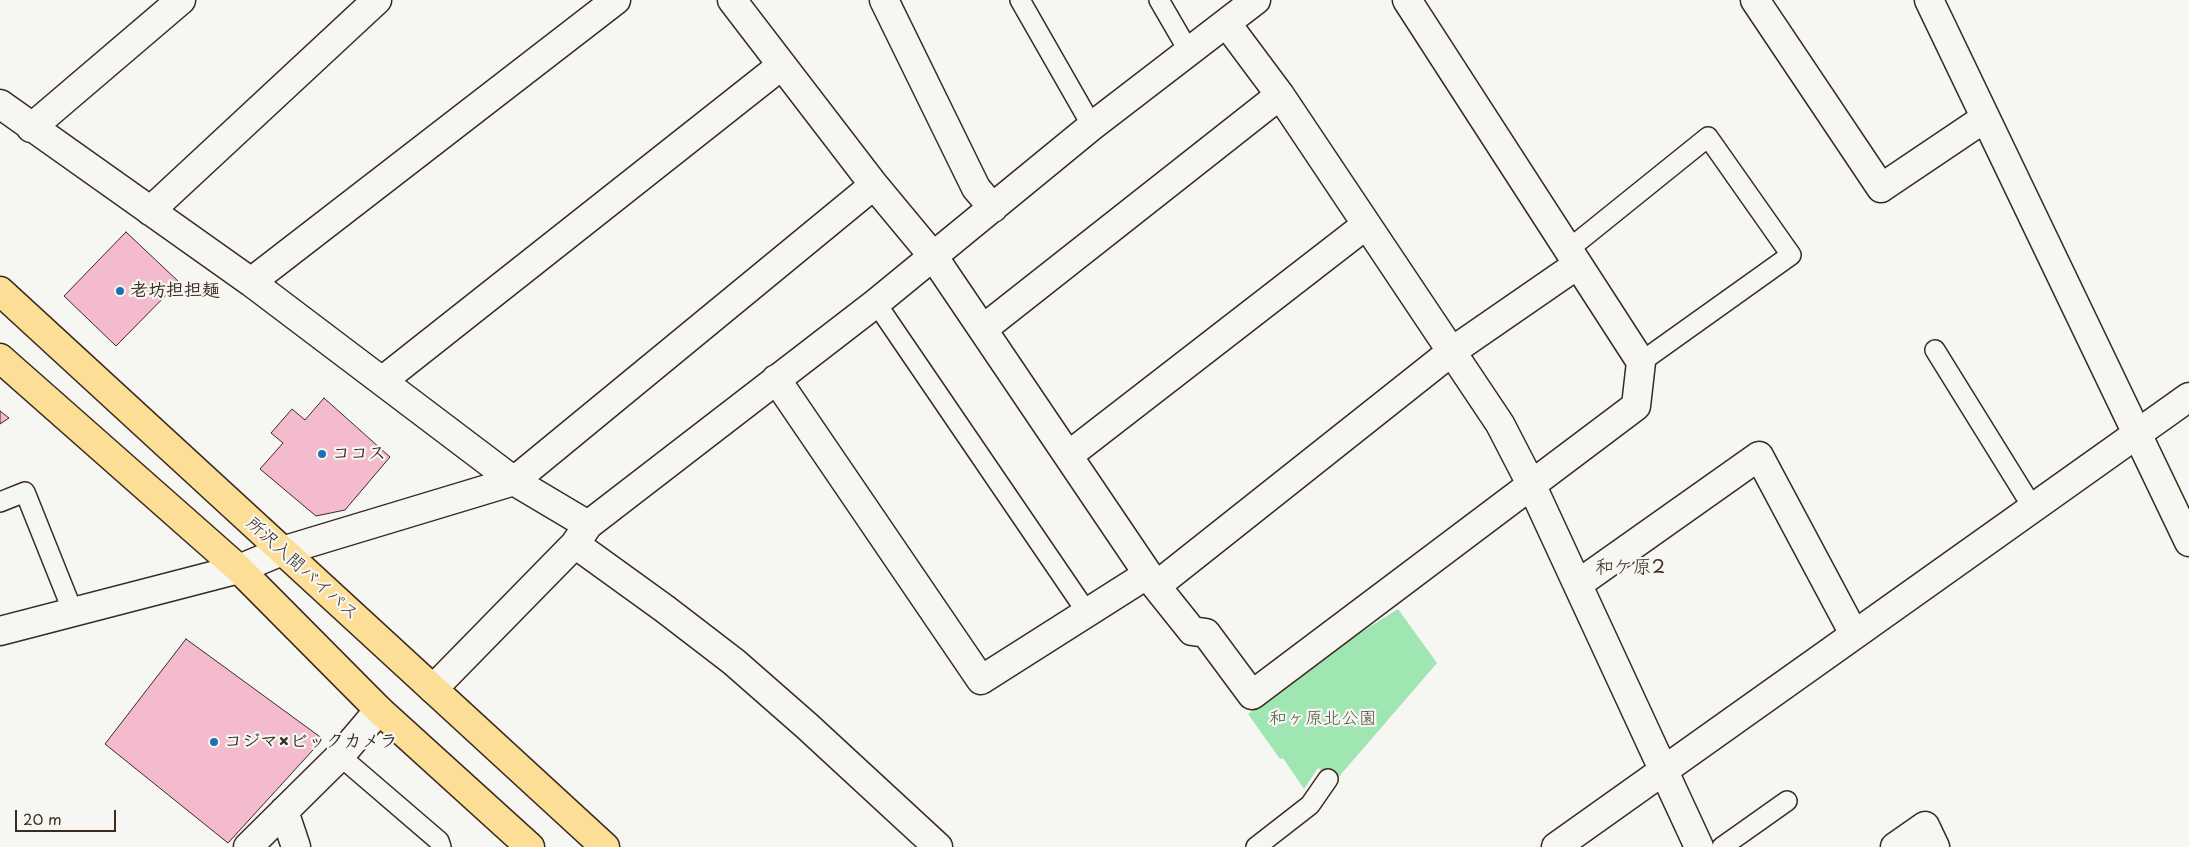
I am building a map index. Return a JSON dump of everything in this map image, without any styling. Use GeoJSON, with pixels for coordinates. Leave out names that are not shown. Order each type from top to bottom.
{"type":"FeatureCollection","features":[{"type":"Feature","properties":{"kind":"highway","name":"所沢入間バイパス"},"geometry":{"type":"LineString","coordinates":[[0,291],[605,847]]}},
{"type":"Feature","properties":{"kind":"highway"},"geometry":{"type":"LineString","coordinates":[[0,358],[239,569],[379,710],[530,847]]}},
{"type":"Feature","properties":{"kind":"street"},"geometry":{"type":"LineString","coordinates":[[30,128],[181,0]]}},
{"type":"Feature","properties":{"kind":"street"},"geometry":{"type":"LineString","coordinates":[[150,211],[377,0]]}},
{"type":"Feature","properties":{"kind":"street"},"geometry":{"type":"LineString","coordinates":[[251,282],[616,0]]}},
{"type":"Feature","properties":{"kind":"street"},"geometry":{"type":"LineString","coordinates":[[732,0],[874,185],[934,256],[1152,580],[1192,632],[1206,633],[1252,696],[1636,406],[1641,362],[1407,0]]}},
{"type":"Feature","properties":{"kind":"street"},"geometry":{"type":"LineString","coordinates":[[884,0],[976,188],[992,208]]}},
{"type":"Feature","properties":{"kind":"street"},"geometry":{"type":"LineString","coordinates":[[434,689],[581,535],[776,379],[876,303],[1092,126],[1188,50],[1227,24],[1256,0]]}},
{"type":"Feature","properties":{"kind":"street"},"geometry":{"type":"LineString","coordinates":[[1755,0],[1882,188],[1985,118]]}},
{"type":"Feature","properties":{"kind":"street"},"geometry":{"type":"LineString","coordinates":[[1929,0],[2189,542]]}},
{"type":"Feature","properties":{"kind":"street"},"geometry":{"type":"LineString","coordinates":[[1227,24],[1280,95],[1500,424],[1531,484],[1699,847]]}},
{"type":"Feature","properties":{"kind":"street"},"geometry":{"type":"LineString","coordinates":[[382,381],[782,66]]}},
{"type":"Feature","properties":{"kind":"street"},"geometry":{"type":"LineString","coordinates":[[983,329],[1280,95]]}},
{"type":"Feature","properties":{"kind":"street"},"geometry":{"type":"LineString","coordinates":[[0,104],[30,128],[251,282],[514,481],[581,535],[666,609],[734,662],[807,726],[938,847]]}},
{"type":"Feature","properties":{"kind":"street"},"geometry":{"type":"LineString","coordinates":[[0,631],[239,569],[282,551],[514,481],[874,185]]}},
{"type":"Feature","properties":{"kind":"street"},"geometry":{"type":"LineString","coordinates":[[1069,455],[1366,225]]}},
{"type":"Feature","properties":{"kind":"street"},"geometry":{"type":"LineString","coordinates":[[776,379],[981,680],[1088,614],[1152,580],[1573,257]]}},
{"type":"Feature","properties":{"kind":"street"},"geometry":{"type":"LineString","coordinates":[[1556,847],[2189,397]]}},
{"type":"Feature","properties":{"kind":"street"},"geometry":{"type":"LineString","coordinates":[[1578,584],[1759,456],[1854,634]]}},
{"type":"Feature","properties":{"kind":"street"},"geometry":{"type":"LineString","coordinates":[[248,847],[340,756],[379,710]]}},
{"type":"Feature","properties":{"kind":"street"},"geometry":{"type":"LineString","coordinates":[[284,811],[296,847]]}},
{"type":"Feature","properties":{"kind":"street"},"geometry":{"type":"LineString","coordinates":[[1895,847],[1925,826],[1935,847]]}},
{"type":"Feature","properties":{"kind":"lane"},"geometry":{"type":"LineString","coordinates":[[1020,0],[1092,126]]}},
{"type":"Feature","properties":{"kind":"lane"},"geometry":{"type":"LineString","coordinates":[[1159,0],[1188,50]]}},
{"type":"Feature","properties":{"kind":"lane"},"geometry":{"type":"LineString","coordinates":[[1573,257],[1708,137],[1791,255],[1641,362]]}},
{"type":"Feature","properties":{"kind":"lane"},"geometry":{"type":"LineString","coordinates":[[876,303],[1088,614]]}},
{"type":"Feature","properties":{"kind":"lane"},"geometry":{"type":"LineString","coordinates":[[1935,350],[2033,508]]}},
{"type":"Feature","properties":{"kind":"lane"},"geometry":{"type":"LineString","coordinates":[[0,502],[25,492],[73,612]]}},
{"type":"Feature","properties":{"kind":"lane"},"geometry":{"type":"LineString","coordinates":[[340,756],[439,841],[442,847]]}},
{"type":"Feature","properties":{"kind":"lane"},"geometry":{"type":"LineString","coordinates":[[1256,847],[1310,805],[1328,779]]}},
{"type":"Feature","properties":{"kind":"lane"},"geometry":{"type":"LineString","coordinates":[[1722,847],[1787,801]]}},
{"type":"Feature","properties":{"kind":"green space","name":"和ヶ原北公園"},"geometry":{"type":"Polygon","coordinates":[[[1398,609],[1437,663],[1336,780],[1318,768],[1304,789],[1283,758],[1280,759],[1248,714],[1331,651],[1398,609]]]}},
{"type":"Feature","properties":{"kind":"building"},"geometry":{"type":"Polygon","coordinates":[[[126,232],[179,282],[116,346],[64,296],[126,232]]]}},
{"type":"Feature","properties":{"kind":"building"},"geometry":{"type":"Polygon","coordinates":[[[324,398],[390,457],[345,510],[316,516],[260,469],[283,443],[271,433],[292,409],[305,420],[324,398]]]}},
{"type":"Feature","properties":{"kind":"building"},"geometry":{"type":"Polygon","coordinates":[[[0,411],[9,418],[0,424],[0,411]]]}},
{"type":"Feature","properties":{"kind":"building","name":"コジマ×ビックカメラ"},"geometry":{"type":"Polygon","coordinates":[[[186,639],[323,739],[228,843],[105,744],[186,639]]]}},
{"type":"Feature","properties":{"kind":"place","name":"老坊担担麺"},"geometry":{"type":"Point","coordinates":[120,291]}},
{"type":"Feature","properties":{"kind":"place","name":"ココス"},"geometry":{"type":"Point","coordinates":[322,454]}},
{"type":"Feature","properties":{"kind":"place","name":"コジマ×ビックカメラ"},"geometry":{"type":"Point","coordinates":[214,742]}},
{"type":"Feature","properties":{"kind":"district","name":"和ケ原2"},"geometry":{"type":"Point","coordinates":[1630,568]}}]}
